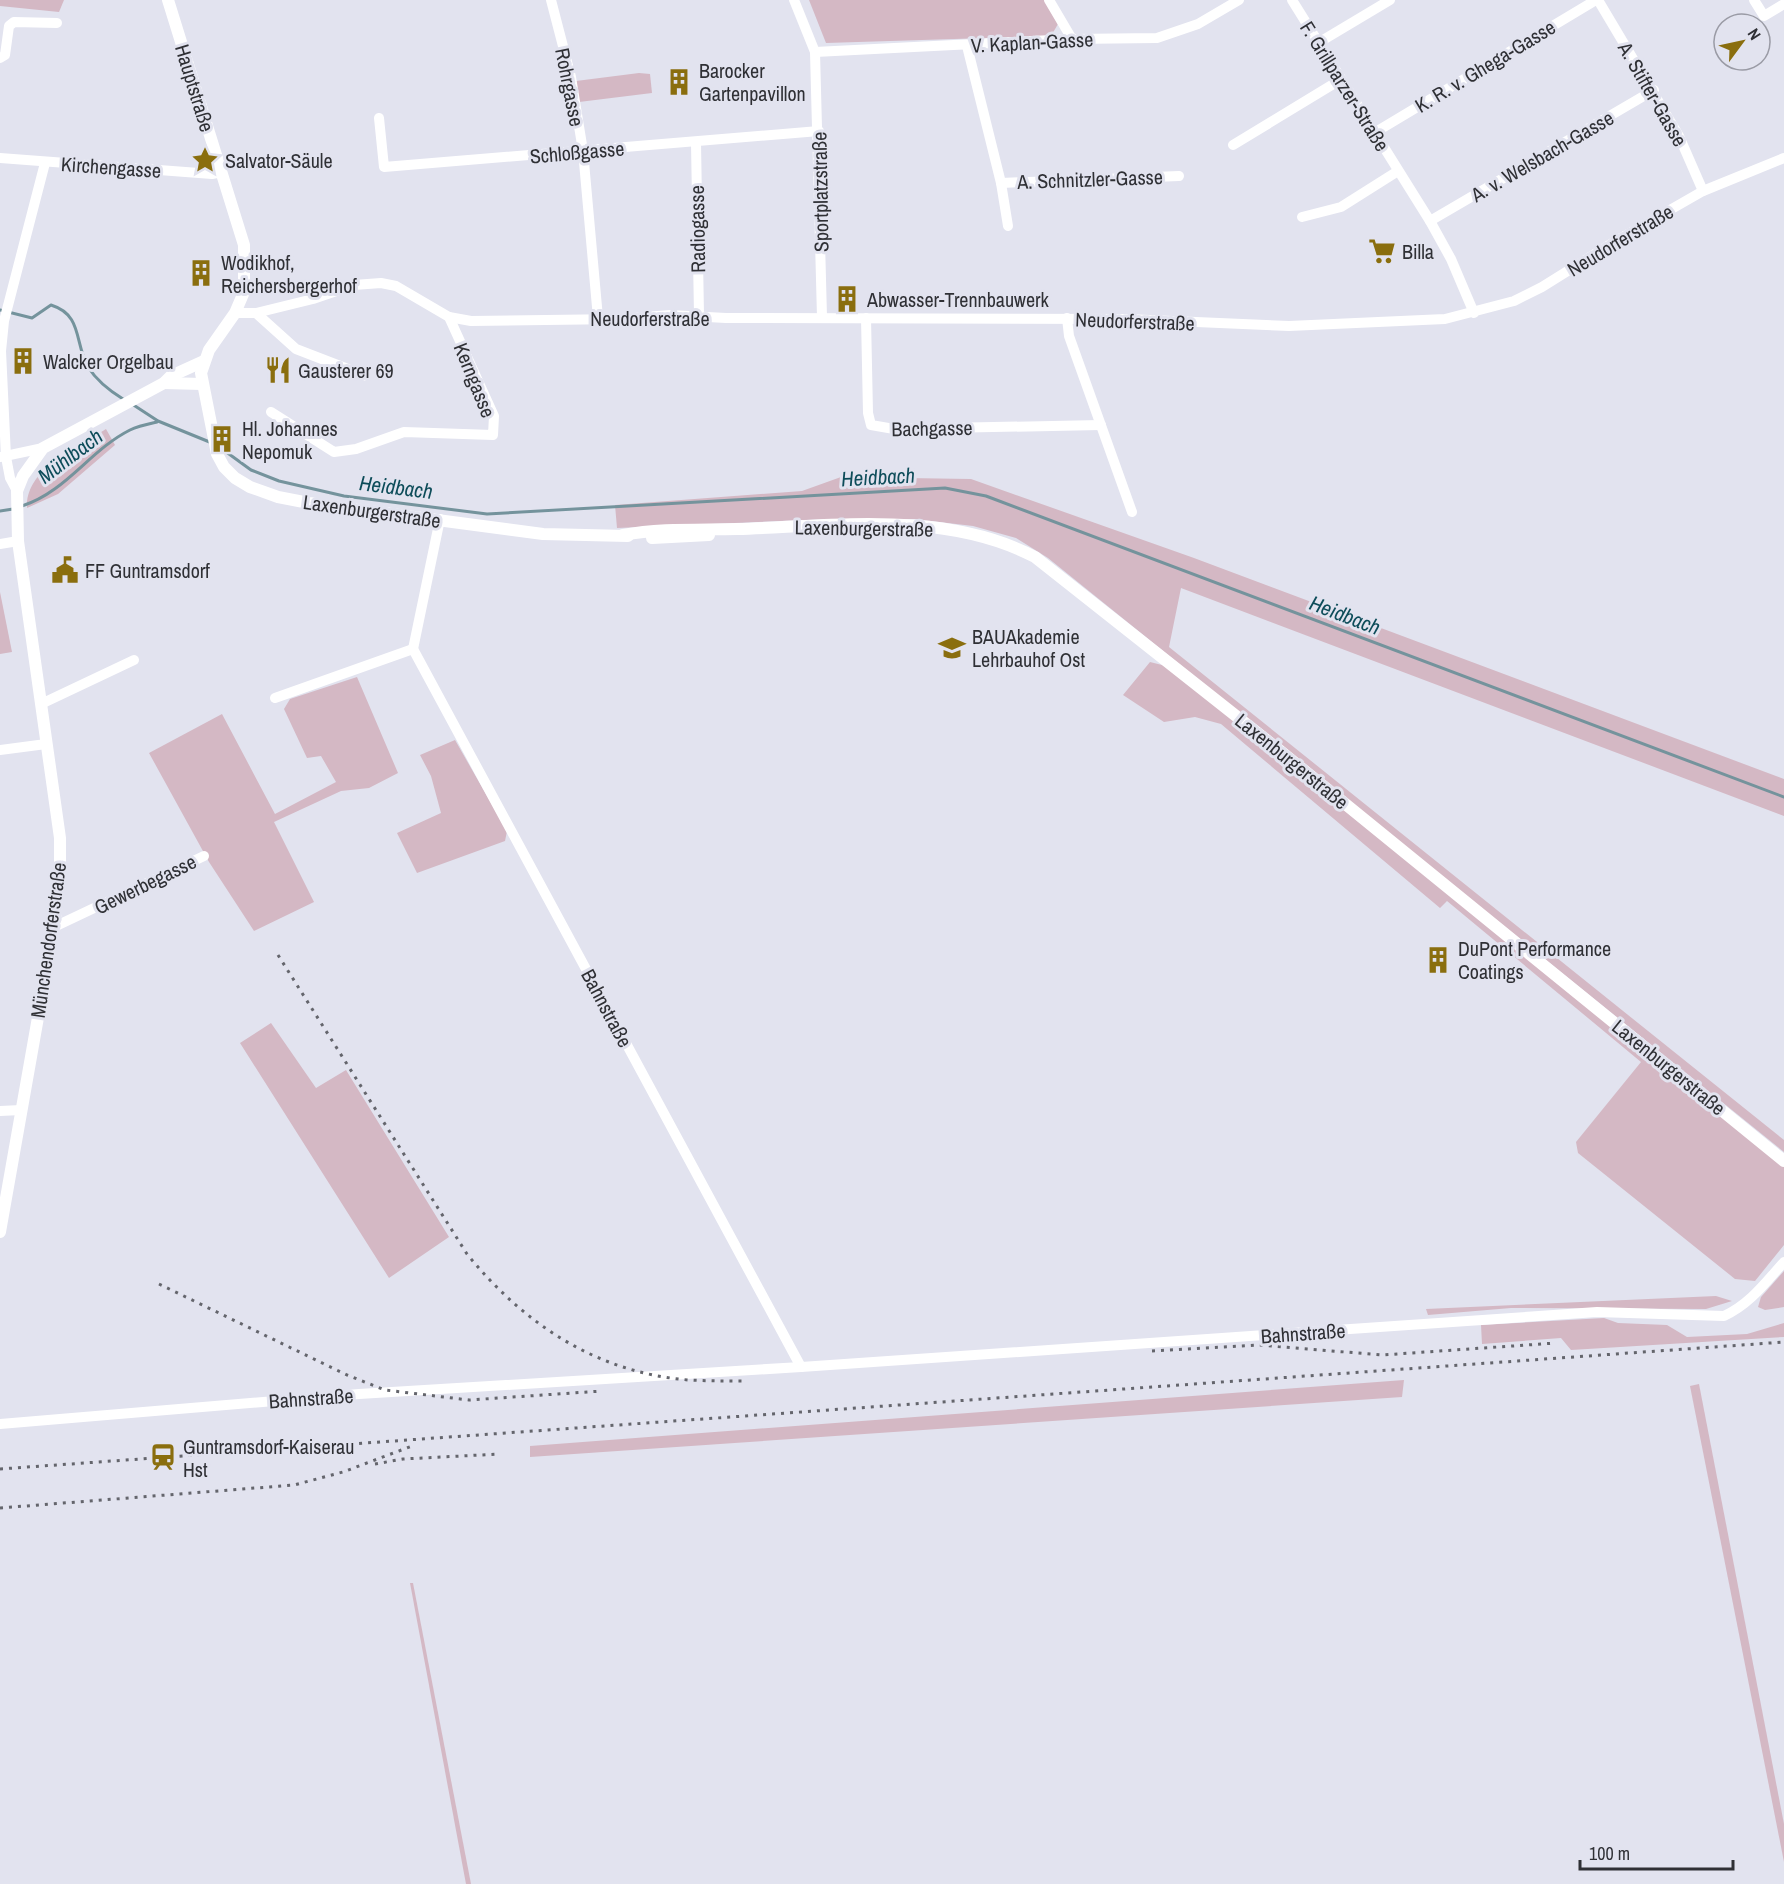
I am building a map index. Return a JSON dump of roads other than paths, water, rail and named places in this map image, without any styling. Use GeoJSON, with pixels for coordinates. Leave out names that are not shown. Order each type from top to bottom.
{"type":"FeatureCollection","features":[{"type":"Feature","properties":{"kind":"street","name":"Hauptstraße"},"geometry":{"type":"LineString","coordinates":[[168,0],[244,245],[244,292],[234,314]]}},
{"type":"Feature","properties":{"kind":"street","name":"Rohrgasse"},"geometry":{"type":"LineString","coordinates":[[551,0],[571,77],[583,151],[598,318]]}},
{"type":"Feature","properties":{"kind":"street","name":"Sportplatzstraße"},"geometry":{"type":"LineString","coordinates":[[794,0],[815,52],[819,131],[822,317]]}},
{"type":"Feature","properties":{"kind":"street"},"geometry":{"type":"LineString","coordinates":[[1049,0],[1072,39]]}},
{"type":"Feature","properties":{"kind":"street","name":"V. Kaplan-Gasse"},"geometry":{"type":"LineString","coordinates":[[815,52],[1072,39],[1156,38],[1198,24],[1239,0]]}},
{"type":"Feature","properties":{"kind":"street","name":"F. Grillparzer-Straße"},"geometry":{"type":"LineString","coordinates":[[1292,0],[1340,80],[1431,221],[1451,259],[1474,313]]}},
{"type":"Feature","properties":{"kind":"street"},"geometry":{"type":"LineString","coordinates":[[1318,43],[1390,0]]}},
{"type":"Feature","properties":{"kind":"street","name":"A. Stifter-Gasse"},"geometry":{"type":"LineString","coordinates":[[1597,0],[1654,90],[1679,136],[1703,191]]}},
{"type":"Feature","properties":{"kind":"street","name":"K. R. v. Ghega-Gasse"},"geometry":{"type":"LineString","coordinates":[[1374,133],[1597,0]]}},
{"type":"Feature","properties":{"kind":"street"},"geometry":{"type":"LineString","coordinates":[[1754,0],[1764,16],[1784,4]]}},
{"type":"Feature","properties":{"kind":"street"},"geometry":{"type":"LineString","coordinates":[[0,58],[5,55],[9,26],[14,22],[57,23]]}},
{"type":"Feature","properties":{"kind":"street"},"geometry":{"type":"LineString","coordinates":[[968,46],[1001,183],[1008,226]]}},
{"type":"Feature","properties":{"kind":"street"},"geometry":{"type":"LineString","coordinates":[[1233,145],[1340,80]]}},
{"type":"Feature","properties":{"kind":"street","name":"A. v. Welsbach-Gasse"},"geometry":{"type":"LineString","coordinates":[[1431,221],[1654,90]]}},
{"type":"Feature","properties":{"kind":"street","name":"Schloßgasse"},"geometry":{"type":"LineString","coordinates":[[379,118],[384,167],[696,143],[819,131]]}},
{"type":"Feature","properties":{"kind":"street","name":"Radiogasse"},"geometry":{"type":"LineString","coordinates":[[696,143],[699,315]]}},
{"type":"Feature","properties":{"kind":"street","name":"Kirchengasse"},"geometry":{"type":"LineString","coordinates":[[0,158],[45,163],[222,172]]}},
{"type":"Feature","properties":{"kind":"street","name":"Neudorferstraße"},"geometry":{"type":"LineString","coordinates":[[448,317],[471,321],[699,315],[726,318],[1067,318],[1289,326],[1445,319],[1514,301],[1542,287],[1703,191],[1784,158]]}},
{"type":"Feature","properties":{"kind":"street"},"geometry":{"type":"LineString","coordinates":[[0,544],[18,541],[16,495],[3,457],[1,351],[4,321],[45,163]]}},
{"type":"Feature","properties":{"kind":"street","name":"F. Grillparzer-Straße"},"geometry":{"type":"LineString","coordinates":[[1302,217],[1341,207],[1398,171]]}},
{"type":"Feature","properties":{"kind":"street","name":"A. Schnitzler-Gasse"},"geometry":{"type":"LineString","coordinates":[[1001,183],[1179,176]]}},
{"type":"Feature","properties":{"kind":"street","name":"Kerngasse"},"geometry":{"type":"LineString","coordinates":[[234,314],[256,313],[313,299],[354,285],[374,283],[396,286],[448,317],[494,416],[493,435],[404,432],[356,449],[333,452],[272,412]]}},
{"type":"Feature","properties":{"kind":"street"},"geometry":{"type":"LineString","coordinates":[[256,313],[296,349],[366,376]]}},
{"type":"Feature","properties":{"kind":"street","name":"Laxenburgerstraße"},"geometry":{"type":"LineString","coordinates":[[234,314],[216,336],[204,361],[202,384],[211,432],[217,454],[224,467],[235,478],[278,497],[554,535],[623,535],[689,528],[914,526],[984,536],[1011,544],[1035,557],[1288,757],[1784,1161]]}},
{"type":"Feature","properties":{"kind":"street","name":"Bachgasse"},"geometry":{"type":"LineString","coordinates":[[866,318],[868,413],[871,425],[894,429],[1101,424]]}},
{"type":"Feature","properties":{"kind":"street"},"geometry":{"type":"LineString","coordinates":[[1067,318],[1069,336],[1132,512]]}},
{"type":"Feature","properties":{"kind":"street"},"geometry":{"type":"LineString","coordinates":[[3,457],[43,448],[164,383],[171,376],[204,361]]}},
{"type":"Feature","properties":{"kind":"street"},"geometry":{"type":"LineString","coordinates":[[164,383],[202,384]]}},
{"type":"Feature","properties":{"kind":"street"},"geometry":{"type":"LineString","coordinates":[[16,495],[23,476],[43,448]]}},
{"type":"Feature","properties":{"kind":"street"},"geometry":{"type":"LineString","coordinates":[[275,698],[414,649],[440,519]]}},
{"type":"Feature","properties":{"kind":"street","name":"Münchendorferstraße"},"geometry":{"type":"LineString","coordinates":[[0,1232],[54,927],[60,875],[60,838],[18,541]]}},
{"type":"Feature","properties":{"kind":"street","name":"Bahnstraße"},"geometry":{"type":"LineString","coordinates":[[414,649],[801,1367]]}},
{"type":"Feature","properties":{"kind":"street"},"geometry":{"type":"LineString","coordinates":[[41,704],[134,660]]}},
{"type":"Feature","properties":{"kind":"street"},"geometry":{"type":"LineString","coordinates":[[0,750],[46,744]]}},
{"type":"Feature","properties":{"kind":"street","name":"Gewerbegasse"},"geometry":{"type":"LineString","coordinates":[[54,927],[204,856]]}},
{"type":"Feature","properties":{"kind":"street"},"geometry":{"type":"LineString","coordinates":[[0,1111],[21,1110]]}},
{"type":"Feature","properties":{"kind":"street","name":"Bahnstraße"},"geometry":{"type":"LineString","coordinates":[[0,1424],[359,1394],[801,1367],[1597,1312],[1724,1316],[1741,1308],[1751,1299],[1784,1262]]}},
{"type":"Feature","properties":{"kind":"waterway","name":"Heidbach"},"geometry":{"type":"LineString","coordinates":[[0,310],[32,318],[51,305],[68,315],[73,322],[88,367],[95,377],[123,399]]}},
{"type":"Feature","properties":{"kind":"waterway","name":"Heidbach"},"geometry":{"type":"LineString","coordinates":[[132,404],[158,421],[212,443]]}},
{"type":"Feature","properties":{"kind":"waterway","name":"Mühlbach"},"geometry":{"type":"LineString","coordinates":[[22,506],[52,491],[116,438],[143,425],[157,422]]}},
{"type":"Feature","properties":{"kind":"waterway","name":"Heidbach"},"geometry":{"type":"LineString","coordinates":[[218,446],[251,470],[279,481],[344,496],[487,514],[945,488],[986,496],[1784,797]]}},
{"type":"Feature","properties":{"kind":"waterway","name":"Mühlbach"},"geometry":{"type":"LineString","coordinates":[[0,511],[13,509]]}},
{"type":"Feature","properties":{"kind":"railway"},"geometry":{"type":"LineString","coordinates":[[278,955],[467,1254],[513,1302],[538,1323],[565,1341],[593,1356],[624,1367],[689,1380],[745,1381]]}},
{"type":"Feature","properties":{"kind":"railway"},"geometry":{"type":"LineString","coordinates":[[159,1284],[347,1375],[385,1390],[469,1400],[602,1391]]}},
{"type":"Feature","properties":{"kind":"railway"},"geometry":{"type":"LineString","coordinates":[[0,1469],[1784,1342]]}},
{"type":"Feature","properties":{"kind":"railway"},"geometry":{"type":"LineString","coordinates":[[1152,1351],[1259,1345],[1382,1355],[1556,1343]]}},
{"type":"Feature","properties":{"kind":"railway"},"geometry":{"type":"LineString","coordinates":[[0,1508],[294,1485],[343,1472],[412,1446]]}},
{"type":"Feature","properties":{"kind":"railway"},"geometry":{"type":"LineString","coordinates":[[375,1464],[403,1459],[500,1454]]}},
{"type":"Feature","properties":{"kind":"place","name":"Barocker Gartenpavillon"},"geometry":{"type":"Point","coordinates":[679,82]}},
{"type":"Feature","properties":{"kind":"place","name":"Salvator-Säule"},"geometry":{"type":"Point","coordinates":[205,160]}},
{"type":"Feature","properties":{"kind":"place","name":"Billa"},"geometry":{"type":"Point","coordinates":[1382,251]}},
{"type":"Feature","properties":{"kind":"place","name":"Wodikhof, Reichersbergerhof"},"geometry":{"type":"Point","coordinates":[201,273]}},
{"type":"Feature","properties":{"kind":"place","name":"Abwasser-Trennbauwerk"},"geometry":{"type":"Point","coordinates":[847,299]}},
{"type":"Feature","properties":{"kind":"place","name":"Walcker Orgelbau"},"geometry":{"type":"Point","coordinates":[23,361]}},
{"type":"Feature","properties":{"kind":"place","name":"Gausterer 69"},"geometry":{"type":"Point","coordinates":[278,370]}},
{"type":"Feature","properties":{"kind":"place","name":"Hl. Johannes Nepomuk"},"geometry":{"type":"Point","coordinates":[222,439]}},
{"type":"Feature","properties":{"kind":"place","name":"FF Guntramsdorf"},"geometry":{"type":"Point","coordinates":[65,570]}},
{"type":"Feature","properties":{"kind":"place","name":"BAUAkademie Lehrbauhof Ost"},"geometry":{"type":"Point","coordinates":[952,648]}},
{"type":"Feature","properties":{"kind":"place","name":"DuPont Performance Coatings"},"geometry":{"type":"Point","coordinates":[1438,960]}},
{"type":"Feature","properties":{"kind":"place","name":"Guntramsdorf-Kaiserau Hst"},"geometry":{"type":"Point","coordinates":[163,1457]}}]}
